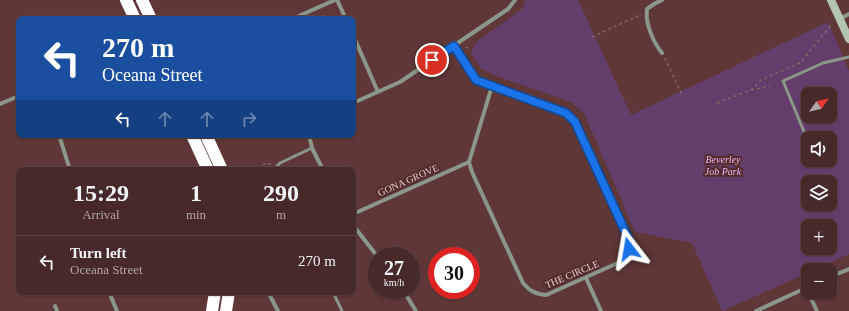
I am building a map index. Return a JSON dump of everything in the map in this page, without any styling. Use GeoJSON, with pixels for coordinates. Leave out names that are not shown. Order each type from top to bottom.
{"type":"FeatureCollection","features":[{"type":"Feature","properties":{"kind":"highway"},"geometry":{"type":"LineString","coordinates":[[126,0],[134,16]]}},
{"type":"Feature","properties":{"kind":"highway"},"geometry":{"type":"LineString","coordinates":[[142,0],[150,16]]}},
{"type":"Feature","properties":{"kind":"highway"},"geometry":{"type":"LineString","coordinates":[[193,138],[207,167]]}},
{"type":"Feature","properties":{"kind":"highway"},"geometry":{"type":"LineString","coordinates":[[207,138],[221,167]]}},
{"type":"Feature","properties":{"kind":"highway"},"geometry":{"type":"LineString","coordinates":[[212,311],[215,295]]}},
{"type":"Feature","properties":{"kind":"highway"},"geometry":{"type":"LineString","coordinates":[[226,311],[229,295]]}},
{"type":"Feature","properties":{"kind":"street"},"geometry":{"type":"LineString","coordinates":[[299,16],[336,0],[344,16]]}},
{"type":"Feature","properties":{"kind":"street"},"geometry":{"type":"LineString","coordinates":[[356,102],[400,82],[508,9],[515,0]]}},
{"type":"Feature","properties":{"kind":"street"},"geometry":{"type":"LineString","coordinates":[[662,0],[647,9],[646,15],[655,44],[662,53]]}},
{"type":"Feature","properties":{"kind":"street"},"geometry":{"type":"LineString","coordinates":[[831,0],[849,39]]}},
{"type":"Feature","properties":{"kind":"street"},"geometry":{"type":"LineString","coordinates":[[840,19],[849,14]]}},
{"type":"Feature","properties":{"kind":"street"},"geometry":{"type":"LineString","coordinates":[[356,42],[378,92]]}},
{"type":"Feature","properties":{"kind":"street","name":"THE CIRCLE"},"geometry":{"type":"LineString","coordinates":[[454,46],[476,80],[566,113],[575,122],[630,242],[626,257],[620,262],[546,295],[537,294],[528,289],[523,282],[475,179],[469,162]]}},
{"type":"Feature","properties":{"kind":"street"},"geometry":{"type":"LineString","coordinates":[[469,162],[492,86]]}},
{"type":"Feature","properties":{"kind":"street"},"geometry":{"type":"LineString","coordinates":[[0,104],[16,97]]}},
{"type":"Feature","properties":{"kind":"street"},"geometry":{"type":"LineString","coordinates":[[60,138],[69,167]]}},
{"type":"Feature","properties":{"kind":"street"},"geometry":{"type":"LineString","coordinates":[[310,138],[312,148],[322,167]]}},
{"type":"Feature","properties":{"kind":"street","name":"GONA GROVE"},"geometry":{"type":"LineString","coordinates":[[356,213],[469,162]]}},
{"type":"Feature","properties":{"kind":"street"},"geometry":{"type":"LineString","coordinates":[[356,229],[370,247]]}},
{"type":"Feature","properties":{"kind":"street"},"geometry":{"type":"LineString","coordinates":[[837,274],[849,269]]}},
{"type":"Feature","properties":{"kind":"street"},"geometry":{"type":"LineString","coordinates":[[586,278],[601,311]]}},
{"type":"Feature","properties":{"kind":"street"},"geometry":{"type":"LineString","coordinates":[[756,311],[801,293]]}},
{"type":"Feature","properties":{"kind":"street"},"geometry":{"type":"LineString","coordinates":[[110,295],[117,311]]}},
{"type":"Feature","properties":{"kind":"street"},"geometry":{"type":"LineString","coordinates":[[270,295],[278,311]]}},
{"type":"Feature","properties":{"kind":"street"},"geometry":{"type":"LineString","coordinates":[[409,299],[416,311]]}},
{"type":"Feature","properties":{"kind":"street"},"geometry":{"type":"LineString","coordinates":[[812,299],[817,311]]}},
{"type":"Feature","properties":{"kind":"lane"},"geometry":{"type":"LineString","coordinates":[[804,131],[783,82],[823,63],[849,57]]}},
{"type":"Feature","properties":{"kind":"lane"},"geometry":{"type":"LineString","coordinates":[[277,167],[280,163],[312,148]]}},
{"type":"Feature","properties":{"kind":"lane"},"geometry":{"type":"LineString","coordinates":[[334,295],[342,311]]}},
{"type":"Feature","properties":{"kind":"path"},"geometry":{"type":"LineString","coordinates":[[592,37],[640,15],[646,15]]}},
{"type":"Feature","properties":{"kind":"path"},"geometry":{"type":"LineString","coordinates":[[751,90],[761,80],[800,63],[832,24]]}},
{"type":"Feature","properties":{"kind":"path"},"geometry":{"type":"LineString","coordinates":[[662,53],[683,97]]}},
{"type":"Feature","properties":{"kind":"path"},"geometry":{"type":"LineString","coordinates":[[717,102],[751,90],[770,86]]}},
{"type":"Feature","properties":{"kind":"path"},"geometry":{"type":"LineString","coordinates":[[258,167],[267,163],[274,167]]}},
{"type":"Feature","properties":{"kind":"green space","name":"Beverley Job Park"},"geometry":{"type":"Polygon","coordinates":[[[525,0],[578,0],[631,115],[828,22],[849,71],[849,254],[829,263],[801,263],[801,276],[722,311],[692,243],[635,232],[584,113],[571,102],[496,76],[481,68],[471,54],[475,43],[523,8],[525,0]]]}},
{"type":"Feature","properties":{"kind":"route"},"geometry":{"type":"LineString","coordinates":[[432,60],[454,46],[476,80],[566,113],[575,122],[630,242],[629,249]]}}]}
